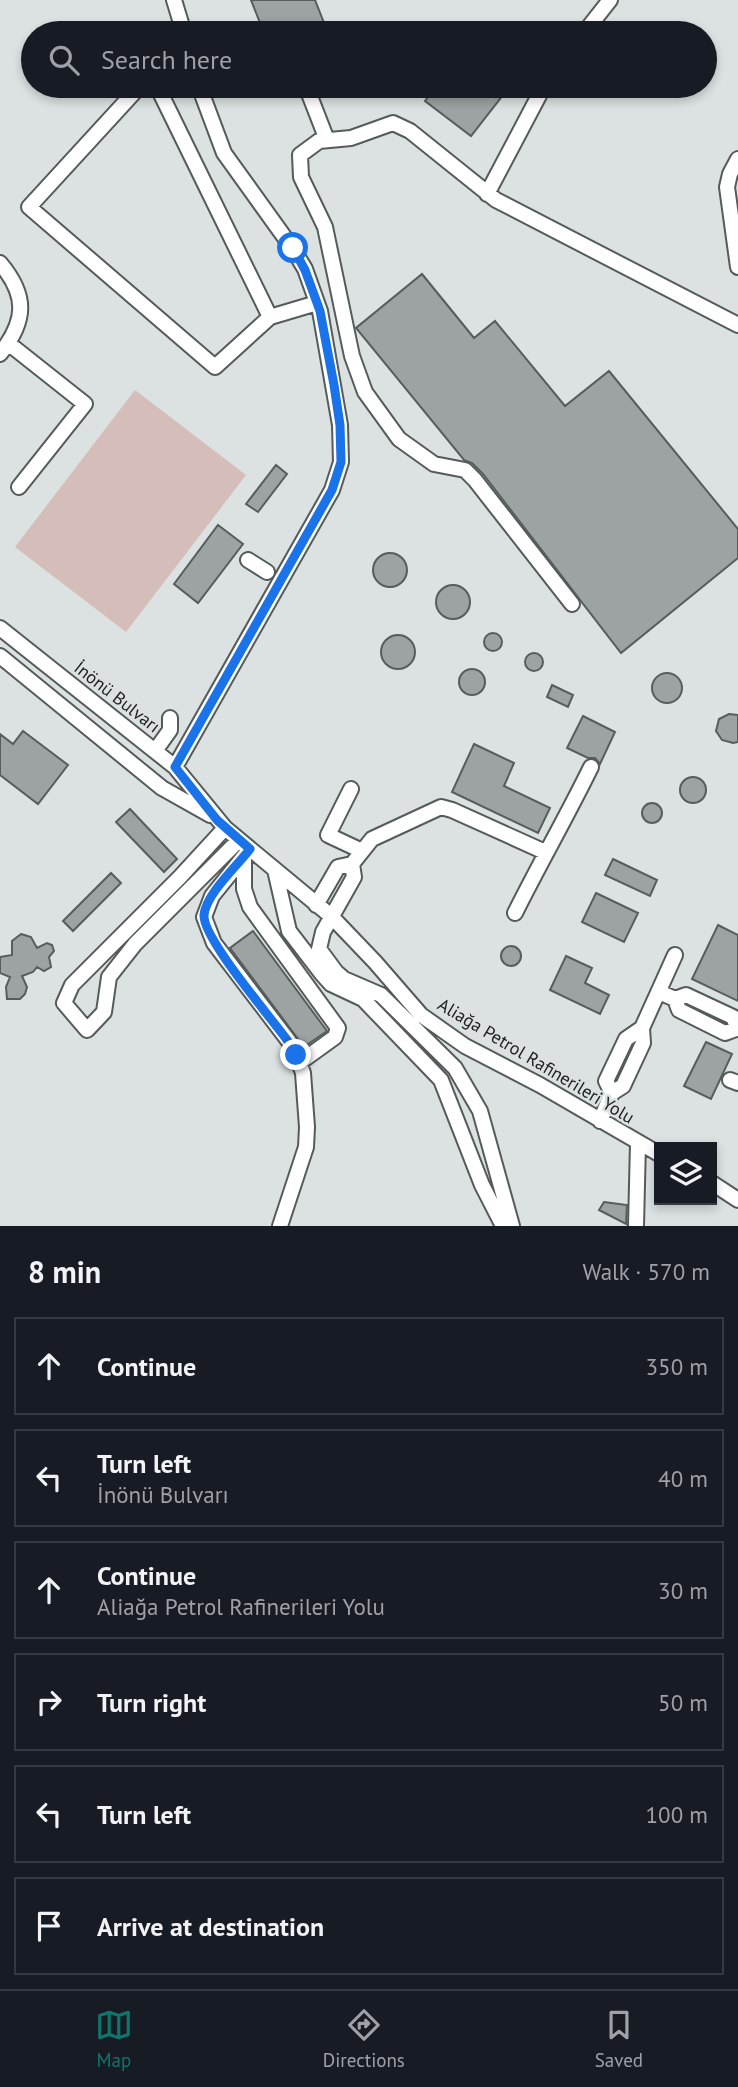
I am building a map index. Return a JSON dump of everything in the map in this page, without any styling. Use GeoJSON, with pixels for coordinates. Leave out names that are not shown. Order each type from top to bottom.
{"type":"FeatureCollection","features":[{"type":"Feature","properties":{"kind":"street"},"geometry":{"type":"LineString","coordinates":[[173,0],[180,21]]}},
{"type":"Feature","properties":{"kind":"street"},"geometry":{"type":"LineString","coordinates":[[593,21],[610,0]]}},
{"type":"Feature","properties":{"kind":"street"},"geometry":{"type":"LineString","coordinates":[[129,98],[29,207],[215,367],[270,317],[317,303]]}},
{"type":"Feature","properties":{"kind":"street"},"geometry":{"type":"LineString","coordinates":[[163,98],[270,317]]}},
{"type":"Feature","properties":{"kind":"street"},"geometry":{"type":"LineString","coordinates":[[175,767],[332,490],[341,462],[338,412],[317,303],[305,270],[293,248],[224,153],[203,98]]}},
{"type":"Feature","properties":{"kind":"street"},"geometry":{"type":"LineString","coordinates":[[311,98],[327,140]]}},
{"type":"Feature","properties":{"kind":"street"},"geometry":{"type":"LineString","coordinates":[[487,194],[538,98]]}},
{"type":"Feature","properties":{"kind":"street"},"geometry":{"type":"LineString","coordinates":[[572,604],[475,480],[465,470],[434,464],[399,439],[365,392],[352,356],[325,227],[300,177],[300,155],[319,141],[351,138],[393,123],[410,131],[487,194],[506,206],[738,326]]}},
{"type":"Feature","properties":{"kind":"street"},"geometry":{"type":"LineString","coordinates":[[738,159],[727,187],[738,267]]}},
{"type":"Feature","properties":{"kind":"street"},"geometry":{"type":"LineString","coordinates":[[0,263],[13,278],[20,295],[17,321],[4,348],[85,404],[19,487]]}},
{"type":"Feature","properties":{"kind":"street"},"geometry":{"type":"LineString","coordinates":[[248,560],[267,572]]}},
{"type":"Feature","properties":{"kind":"street","name":"İnönü Bulvarı"},"geometry":{"type":"LineString","coordinates":[[0,628],[175,767],[221,824]]}},
{"type":"Feature","properties":{"kind":"street"},"geometry":{"type":"LineString","coordinates":[[0,656],[162,788],[221,824],[180,877],[72,985],[64,1003],[87,1030],[104,1012],[108,977],[135,944],[244,849]]}},
{"type":"Feature","properties":{"kind":"street"},"geometry":{"type":"LineString","coordinates":[[155,751],[170,724],[189,742]]}},
{"type":"Feature","properties":{"kind":"street"},"geometry":{"type":"LineString","coordinates":[[515,913],[550,841],[559,831],[591,767]]}},
{"type":"Feature","properties":{"kind":"street"},"geometry":{"type":"LineString","coordinates":[[351,789],[328,835],[362,852]]}},
{"type":"Feature","properties":{"kind":"street"},"geometry":{"type":"LineString","coordinates":[[316,905],[338,867],[352,864],[372,839],[441,807],[545,852]]}},
{"type":"Feature","properties":{"kind":"street","name":"Aliağa Petrol Rafinerileri Yolu"},"geometry":{"type":"LineString","coordinates":[[221,824],[244,849],[275,870],[331,916],[421,1015],[465,1045],[654,1151]]}},
{"type":"Feature","properties":{"kind":"street"},"geometry":{"type":"LineString","coordinates":[[244,849],[209,900],[204,921],[214,943],[290,1044],[299,1063],[304,1087],[306,1147],[280,1226]]}},
{"type":"Feature","properties":{"kind":"street"},"geometry":{"type":"LineString","coordinates":[[244,849],[243,889],[250,907],[338,1028],[335,1037],[299,1063]]}},
{"type":"Feature","properties":{"kind":"street"},"geometry":{"type":"LineString","coordinates":[[352,864],[354,877],[323,932],[319,949],[344,979],[381,995],[455,1068],[480,1111],[512,1226]]}},
{"type":"Feature","properties":{"kind":"street"},"geometry":{"type":"LineString","coordinates":[[275,870],[289,931],[331,984],[363,999],[441,1080],[482,1185],[503,1226]]}},
{"type":"Feature","properties":{"kind":"street"},"geometry":{"type":"LineString","coordinates":[[600,1121],[612,1093],[623,1086],[643,1043],[642,1028],[675,955]]}},
{"type":"Feature","properties":{"kind":"street"},"geometry":{"type":"LineString","coordinates":[[659,992],[675,999],[679,1010],[725,1033],[737,1029]]}},
{"type":"Feature","properties":{"kind":"street"},"geometry":{"type":"LineString","coordinates":[[386,1022],[398,1012]]}},
{"type":"Feature","properties":{"kind":"street"},"geometry":{"type":"LineString","coordinates":[[406,1044],[418,1033]]}},
{"type":"Feature","properties":{"kind":"street"},"geometry":{"type":"LineString","coordinates":[[426,1063],[438,1052]]}},
{"type":"Feature","properties":{"kind":"street"},"geometry":{"type":"LineString","coordinates":[[636,1226],[638,1143]]}},
{"type":"Feature","properties":{"kind":"street"},"geometry":{"type":"LineString","coordinates":[[717,1186],[738,1200]]}},
{"type":"Feature","properties":{"kind":"shaded area"},"geometry":{"type":"Polygon","coordinates":[[[135,390],[246,475],[126,632],[15,547],[135,390]]]}},
{"type":"Feature","properties":{"kind":"building"},"geometry":{"type":"Polygon","coordinates":[[[251,0],[315,0],[323,21],[259,21],[251,0]]]}},
{"type":"Feature","properties":{"kind":"building"},"geometry":{"type":"Polygon","coordinates":[[[427,98],[501,98],[471,136],[425,101],[427,98]]]}},
{"type":"Feature","properties":{"kind":"building"},"geometry":{"type":"Polygon","coordinates":[[[422,274],[474,338],[495,321],[565,406],[609,371],[738,529],[738,558],[621,653],[483,474],[472,463],[464,460],[356,328],[422,274]]]}},
{"type":"Feature","properties":{"kind":"building"},"geometry":{"type":"Polygon","coordinates":[[[276,465],[287,474],[258,512],[246,504],[276,465]]]}},
{"type":"Feature","properties":{"kind":"building"},"geometry":{"type":"Polygon","coordinates":[[[218,525],[243,544],[198,603],[174,584],[218,525]]]}},
{"type":"Feature","properties":{"kind":"building"},"geometry":{"type":"Polygon","coordinates":[[[390,553],[402,558],[407,570],[402,582],[390,587],[378,582],[373,570],[378,558],[390,553]]]}},
{"type":"Feature","properties":{"kind":"building"},"geometry":{"type":"Polygon","coordinates":[[[453,585],[465,590],[470,602],[465,614],[453,619],[441,614],[436,602],[441,590],[453,585]]]}},
{"type":"Feature","properties":{"kind":"building"},"geometry":{"type":"Polygon","coordinates":[[[489,633],[497,633],[502,642],[500,649],[489,651],[484,646],[484,638],[489,633]]]}},
{"type":"Feature","properties":{"kind":"building"},"geometry":{"type":"Polygon","coordinates":[[[398,635],[410,640],[415,652],[410,664],[398,669],[386,664],[381,652],[386,640],[398,635]]]}},
{"type":"Feature","properties":{"kind":"building"},"geometry":{"type":"Polygon","coordinates":[[[530,653],[538,653],[543,662],[541,669],[530,671],[525,666],[525,658],[530,653]]]}},
{"type":"Feature","properties":{"kind":"building"},"geometry":{"type":"Polygon","coordinates":[[[472,669],[481,673],[485,682],[481,691],[472,695],[463,691],[459,682],[463,673],[472,669]]]}},
{"type":"Feature","properties":{"kind":"building"},"geometry":{"type":"Polygon","coordinates":[[[667,673],[678,677],[682,688],[678,699],[667,703],[656,699],[652,688],[656,677],[667,673]]]}},
{"type":"Feature","properties":{"kind":"building"},"geometry":{"type":"Polygon","coordinates":[[[552,685],[573,695],[568,707],[547,697],[552,685]]]}},
{"type":"Feature","properties":{"kind":"building"},"geometry":{"type":"Polygon","coordinates":[[[729,714],[738,715],[738,742],[722,740],[716,731],[719,719],[729,714]]]}},
{"type":"Feature","properties":{"kind":"building"},"geometry":{"type":"Polygon","coordinates":[[[583,716],[615,732],[600,764],[595,758],[588,758],[567,748],[583,716]]]}},
{"type":"Feature","properties":{"kind":"building"},"geometry":{"type":"Polygon","coordinates":[[[23,731],[68,765],[38,804],[0,775],[0,734],[13,744],[23,731]]]}},
{"type":"Feature","properties":{"kind":"building"},"geometry":{"type":"Polygon","coordinates":[[[474,744],[514,763],[504,786],[550,808],[538,833],[452,792],[474,744]]]}},
{"type":"Feature","properties":{"kind":"building"},"geometry":{"type":"Polygon","coordinates":[[[693,777],[702,781],[706,790],[702,799],[693,803],[684,799],[680,790],[684,781],[693,777]]]}},
{"type":"Feature","properties":{"kind":"building"},"geometry":{"type":"Polygon","coordinates":[[[652,803],[659,806],[662,813],[659,820],[652,823],[645,820],[642,813],[645,806],[652,803]]]}},
{"type":"Feature","properties":{"kind":"building"},"geometry":{"type":"Polygon","coordinates":[[[130,809],[177,859],[164,872],[116,822],[130,809]]]}},
{"type":"Feature","properties":{"kind":"building"},"geometry":{"type":"Polygon","coordinates":[[[613,859],[657,880],[650,896],[605,875],[613,859]]]}},
{"type":"Feature","properties":{"kind":"building"},"geometry":{"type":"Polygon","coordinates":[[[111,873],[121,883],[73,931],[63,921],[111,873]]]}},
{"type":"Feature","properties":{"kind":"building"},"geometry":{"type":"Polygon","coordinates":[[[596,893],[638,913],[624,942],[582,922],[596,893]]]}},
{"type":"Feature","properties":{"kind":"building"},"geometry":{"type":"Polygon","coordinates":[[[718,925],[738,935],[738,1001],[692,979],[718,925]]]}},
{"type":"Feature","properties":{"kind":"building"},"geometry":{"type":"Polygon","coordinates":[[[253,931],[327,1031],[304,1047],[230,948],[253,931]]]}},
{"type":"Feature","properties":{"kind":"building"},"geometry":{"type":"Polygon","coordinates":[[[21,934],[31,937],[37,948],[47,943],[52,945],[54,951],[49,957],[51,967],[44,971],[37,967],[33,972],[22,976],[27,987],[25,994],[20,999],[7,999],[6,987],[10,977],[0,973],[0,957],[12,955],[12,941],[21,934]]]}},
{"type":"Feature","properties":{"kind":"building"},"geometry":{"type":"Polygon","coordinates":[[[507,946],[515,946],[521,956],[515,966],[507,966],[501,960],[501,952],[507,946]]]}},
{"type":"Feature","properties":{"kind":"building"},"geometry":{"type":"Polygon","coordinates":[[[566,956],[592,968],[585,983],[609,995],[600,1014],[550,990],[566,956]]]}},
{"type":"Feature","properties":{"kind":"building"},"geometry":{"type":"Polygon","coordinates":[[[706,1042],[732,1054],[711,1099],[684,1086],[706,1042]]]}},
{"type":"Feature","properties":{"kind":"building"},"geometry":{"type":"Polygon","coordinates":[[[604,1202],[627,1205],[626,1224],[599,1210],[604,1202]]]}},
{"type":"Feature","properties":{"kind":"route"},"geometry":{"type":"LineString","coordinates":[[293,248],[305,270],[320,311],[340,425],[341,462],[332,490],[175,767],[217,820],[250,849],[209,900],[204,921],[214,943],[294,1048],[296,1055]]}}]}
